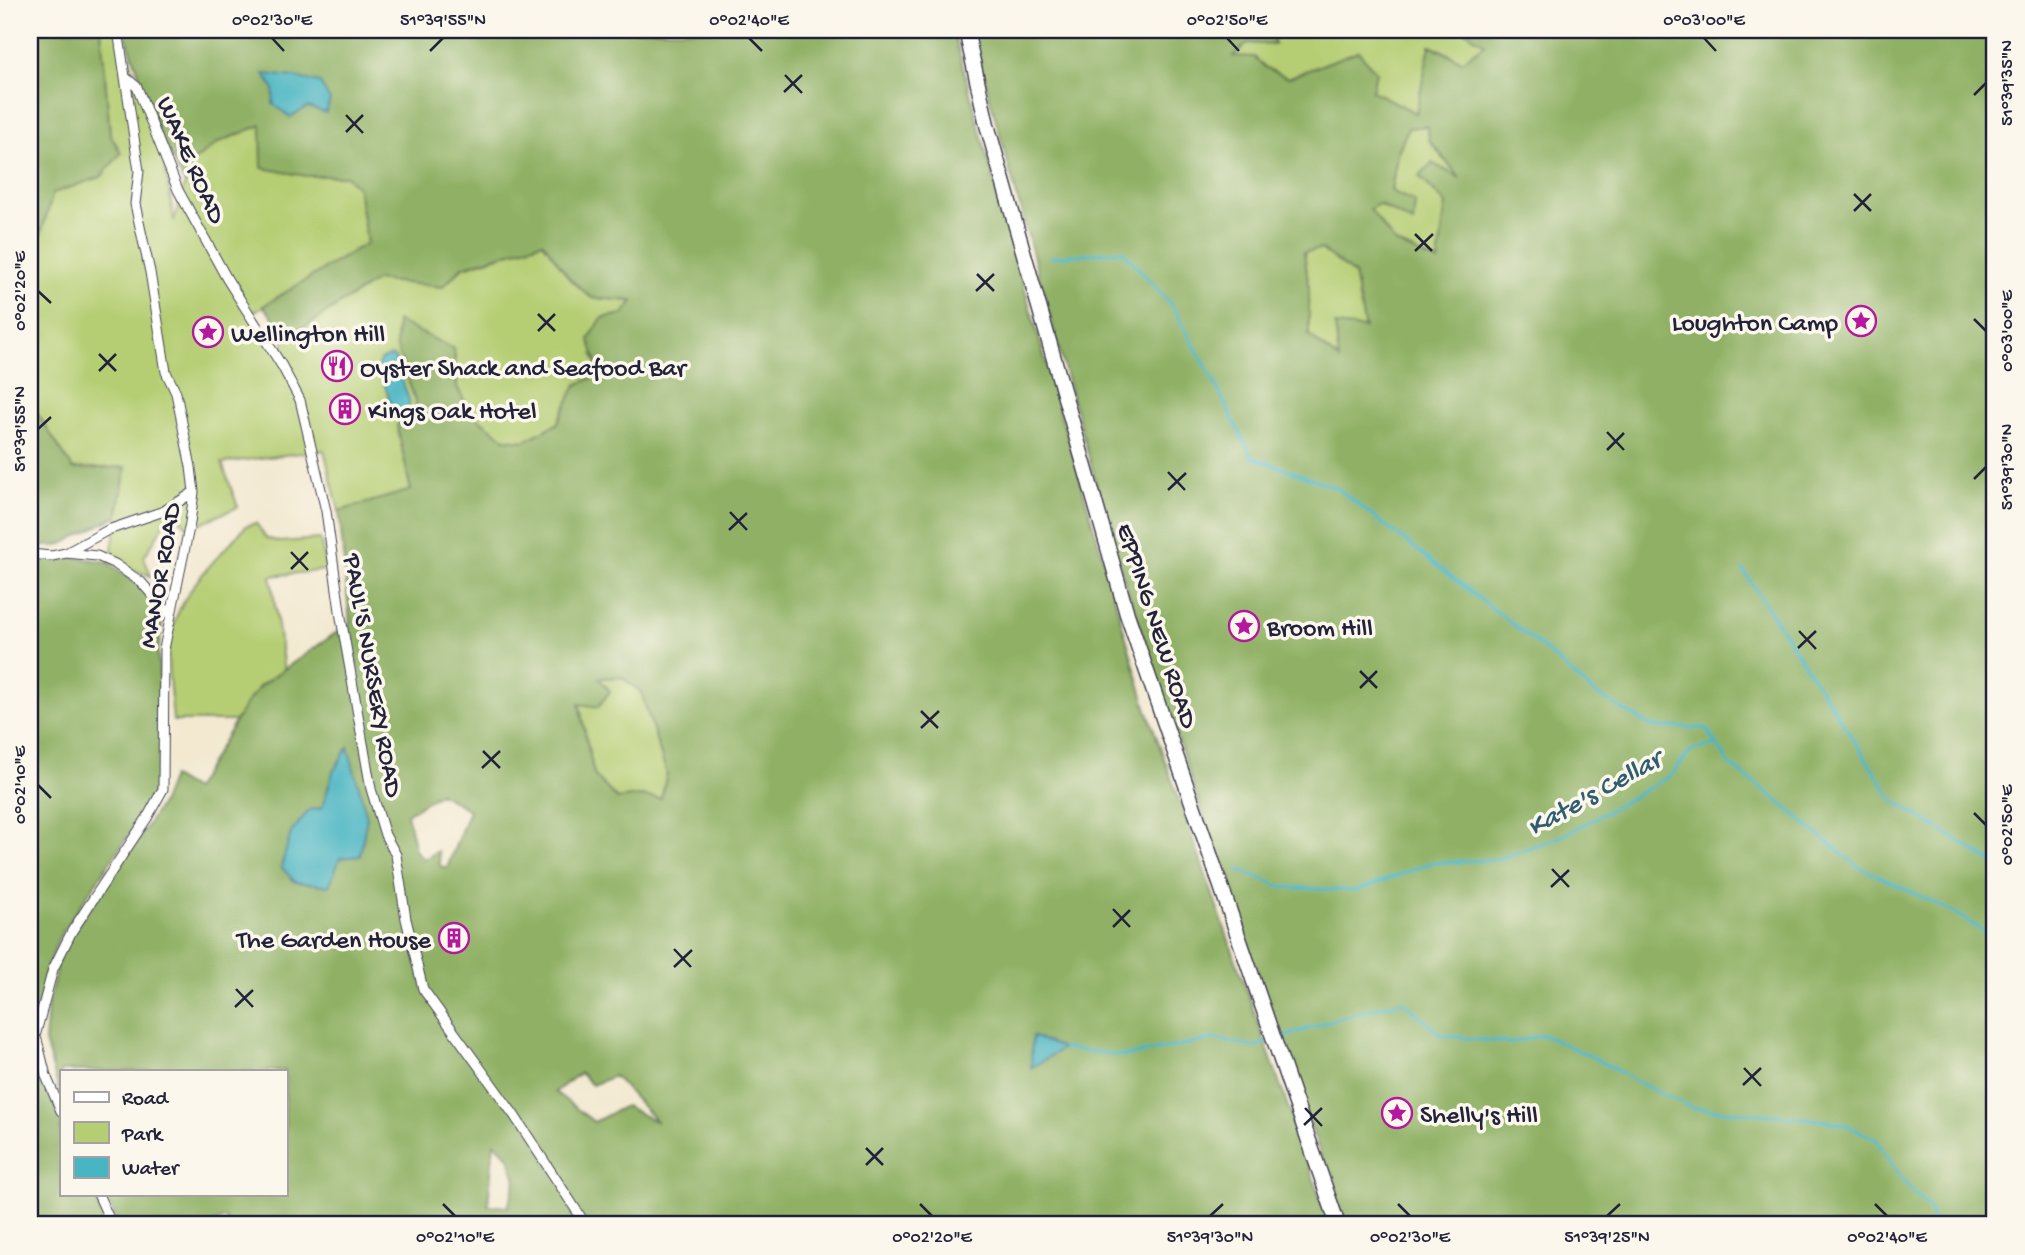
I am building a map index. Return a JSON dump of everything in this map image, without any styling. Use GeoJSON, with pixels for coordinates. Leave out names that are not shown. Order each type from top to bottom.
{"type":"FeatureCollection","features":[{"type":"Feature","properties":{"kind":"main road","name":"EPPING NEW ROAD"},"geometry":{"type":"LineString","coordinates":[[966,30],[987,125],[1130,626],[1193,809],[1227,897],[1338,1225]]}},
{"type":"Feature","properties":{"kind":"street","name":"WAKE ROAD"},"geometry":{"type":"LineString","coordinates":[[118,30],[125,77],[137,87],[178,190],[244,303]]}},
{"type":"Feature","properties":{"kind":"street","name":"MANOR ROAD"},"geometry":{"type":"LineString","coordinates":[[30,1055],[53,969],[72,930],[147,818],[163,789],[164,649],[194,492],[176,393],[166,372],[150,272],[135,204],[139,170],[125,77]]}},
{"type":"Feature","properties":{"kind":"street","name":"PAUL'S NURSERY ROAD"},"geometry":{"type":"LineString","coordinates":[[244,303],[300,400],[326,511],[341,618],[371,789],[385,835],[396,855],[406,919],[423,989],[514,1115],[586,1225]]}},
{"type":"Feature","properties":{"kind":"street"},"geometry":{"type":"LineString","coordinates":[[30,554],[52,556],[66,553],[108,530],[164,511],[194,492]]}},
{"type":"Feature","properties":{"kind":"street"},"geometry":{"type":"LineString","coordinates":[[66,553],[97,556],[128,571],[170,615]]}},
{"type":"Feature","properties":{"kind":"street"},"geometry":{"type":"LineString","coordinates":[[36,1038],[46,1076],[60,1109]]}},
{"type":"Feature","properties":{"kind":"street"},"geometry":{"type":"LineString","coordinates":[[99,1196],[111,1225]]}},
{"type":"Feature","properties":{"kind":"green space"},"geometry":{"type":"Polygon","coordinates":[[[30,30],[101,30],[110,134],[121,153],[101,177],[53,193],[39,240],[30,248],[30,30]]]}},
{"type":"Feature","properties":{"kind":"green space"},"geometry":{"type":"Polygon","coordinates":[[[101,30],[117,30],[161,140],[174,221],[191,163],[219,142],[261,125],[306,176],[346,176],[358,188],[367,243],[252,313],[282,354],[286,333],[305,327],[377,280],[443,287],[462,268],[543,242],[570,279],[592,298],[633,301],[623,314],[602,318],[593,355],[599,369],[596,377],[563,410],[557,424],[524,441],[505,439],[471,413],[457,387],[454,349],[411,384],[418,409],[397,425],[411,491],[339,511],[324,450],[222,463],[238,507],[189,528],[172,511],[144,557],[151,576],[110,561],[126,467],[73,469],[30,402],[30,248],[39,240],[53,193],[101,177],[121,153],[110,134],[101,30]]]}},
{"type":"Feature","properties":{"kind":"green space"},"geometry":{"type":"Polygon","coordinates":[[[124,30],[953,30],[1002,211],[1147,710],[1330,1225],[228,1225],[225,1218],[208,1225],[119,1225],[106,1196],[287,1196],[287,1070],[60,1070],[60,1094],[45,1042],[48,1006],[59,956],[69,936],[134,846],[162,802],[172,777],[194,790],[245,705],[260,686],[350,623],[339,511],[411,490],[397,425],[418,409],[396,345],[397,321],[454,349],[457,387],[471,413],[505,439],[524,441],[557,424],[576,385],[596,376],[599,369],[589,339],[602,318],[623,314],[633,301],[592,298],[570,279],[543,242],[462,267],[443,287],[377,280],[304,327],[286,333],[263,306],[367,243],[358,188],[346,176],[306,176],[262,168],[261,125],[219,142],[191,163],[185,184],[159,133],[124,30]],[[622,677],[599,678],[610,691],[598,707],[579,704],[594,775],[617,799],[640,796],[661,799],[667,774],[641,692],[622,677]],[[348,748],[333,772],[322,808],[309,810],[291,833],[281,867],[295,882],[348,748]],[[440,793],[407,814],[415,850],[424,859],[438,851],[440,866],[447,868],[469,810],[440,793]],[[580,1073],[555,1092],[594,1122],[625,1106],[657,1122],[614,1076],[592,1085],[580,1073]],[[494,1142],[488,1205],[508,1207],[516,1180],[509,1157],[494,1142]]]}},
{"type":"Feature","properties":{"kind":"green space"},"geometry":{"type":"Polygon","coordinates":[[[971,30],[1271,30],[1274,45],[1247,43],[1233,56],[1254,57],[1266,68],[1288,78],[1358,51],[1376,72],[1372,91],[1416,113],[1430,45],[1462,61],[1485,44],[1464,30],[1995,30],[1995,1225],[1345,1225],[1115,552],[971,30]],[[1428,126],[1408,128],[1397,154],[1391,191],[1415,202],[1413,223],[1379,204],[1370,209],[1395,243],[1438,262],[1446,204],[1419,176],[1432,163],[1460,178],[1429,140],[1428,126]],[[1321,249],[1304,252],[1309,288],[1309,335],[1339,360],[1335,325],[1365,328],[1354,274],[1321,249]]]}},
{"type":"Feature","properties":{"kind":"green space"},"geometry":{"type":"Polygon","coordinates":[[[1271,30],[1464,30],[1485,44],[1462,61],[1431,45],[1416,113],[1371,91],[1358,51],[1288,78],[1266,68],[1254,57],[1232,57],[1247,43],[1274,45],[1271,30]]]}},
{"type":"Feature","properties":{"kind":"green space"},"geometry":{"type":"Polygon","coordinates":[[[1428,126],[1429,140],[1462,180],[1446,204],[1438,262],[1395,243],[1369,209],[1378,204],[1412,222],[1391,192],[1397,154],[1408,128],[1428,126]]]}},
{"type":"Feature","properties":{"kind":"green space"},"geometry":{"type":"Polygon","coordinates":[[[1321,249],[1354,274],[1365,328],[1339,360],[1309,335],[1309,288],[1304,252],[1321,249]]]}},
{"type":"Feature","properties":{"kind":"green space"},"geometry":{"type":"Polygon","coordinates":[[[30,402],[73,469],[126,467],[117,516],[58,546],[30,546],[30,402]]]}},
{"type":"Feature","properties":{"kind":"green space"},"geometry":{"type":"Polygon","coordinates":[[[256,523],[266,538],[280,542],[320,539],[327,570],[271,576],[284,670],[260,686],[235,721],[173,721],[168,652],[177,614],[203,574],[246,526],[256,523]]]}},
{"type":"Feature","properties":{"kind":"green space"},"geometry":{"type":"Polygon","coordinates":[[[30,558],[80,558],[107,562],[143,588],[159,614],[162,626],[158,651],[162,758],[158,782],[149,805],[59,937],[47,970],[39,1008],[30,1013],[30,558]]]}},
{"type":"Feature","properties":{"kind":"green space"},"geometry":{"type":"Polygon","coordinates":[[[622,677],[641,692],[667,774],[661,799],[640,796],[617,799],[594,775],[579,703],[598,707],[610,691],[598,678],[622,677]]]}},
{"type":"Feature","properties":{"kind":"green space"},"geometry":{"type":"Polygon","coordinates":[[[36,1056],[60,1117],[60,1196],[94,1196],[107,1225],[30,1225],[30,1072],[36,1056]]]}},
{"type":"Feature","properties":{"kind":"water"},"geometry":{"type":"Polygon","coordinates":[[[264,74],[320,83],[330,100],[326,113],[308,107],[290,117],[273,104],[274,89],[264,74]]]}},
{"type":"Feature","properties":{"kind":"water"},"geometry":{"type":"Polygon","coordinates":[[[392,356],[410,403],[408,407],[397,411],[392,408],[378,364],[381,359],[392,356]]]}},
{"type":"Feature","properties":{"kind":"water"},"geometry":{"type":"Polygon","coordinates":[[[348,747],[367,817],[360,856],[340,858],[329,886],[295,882],[281,867],[291,833],[309,810],[322,808],[333,772],[348,747]]]}},
{"type":"Feature","properties":{"kind":"water"},"geometry":{"type":"Polygon","coordinates":[[[1032,1036],[1063,1048],[1031,1068],[1032,1036]]]}},
{"type":"Feature","properties":{"kind":"waterway"},"geometry":{"type":"LineString","coordinates":[[1051,257],[1123,251],[1172,306],[1252,457],[1337,488],[1542,647],[1594,693],[1653,727],[1706,728],[1731,766],[1857,866],[1953,912],[1995,938]]}},
{"type":"Feature","properties":{"kind":"waterway"},"geometry":{"type":"LineString","coordinates":[[1743,570],[1893,800],[1995,864]]}},
{"type":"Feature","properties":{"kind":"waterway","name":"Kate's Cellar"},"geometry":{"type":"LineString","coordinates":[[1238,869],[1282,887],[1356,891],[1431,863],[1496,860],[1565,835],[1670,776],[1692,750],[1716,745]]}},
{"type":"Feature","properties":{"kind":"waterway"},"geometry":{"type":"LineString","coordinates":[[1278,1039],[1339,1018],[1403,1001],[1441,1035],[1509,1043],[1543,1035],[1693,1108],[1844,1124],[1876,1139],[1903,1181],[1929,1208],[1936,1225]]}},
{"type":"Feature","properties":{"kind":"waterway"},"geometry":{"type":"LineString","coordinates":[[1063,1048],[1126,1056],[1215,1039],[1254,1047],[1270,1041]]}},
{"type":"Feature","properties":{"kind":"place","name":"Loughton Camp"},"geometry":{"type":"Point","coordinates":[1861,321]}},
{"type":"Feature","properties":{"kind":"place","name":"Wellington Hill"},"geometry":{"type":"Point","coordinates":[208,332]}},
{"type":"Feature","properties":{"kind":"place","name":"Oyster Shack and Seafood Bar"},"geometry":{"type":"Point","coordinates":[337,366]}},
{"type":"Feature","properties":{"kind":"place","name":"Kings Oak Hotel"},"geometry":{"type":"Point","coordinates":[345,409]}},
{"type":"Feature","properties":{"kind":"place","name":"Broom Hill"},"geometry":{"type":"Point","coordinates":[1244,626]}},
{"type":"Feature","properties":{"kind":"place","name":"The Garden House"},"geometry":{"type":"Point","coordinates":[454,938]}},
{"type":"Feature","properties":{"kind":"place","name":"Shelly's Hill"},"geometry":{"type":"Point","coordinates":[1397,1113]}}]}
